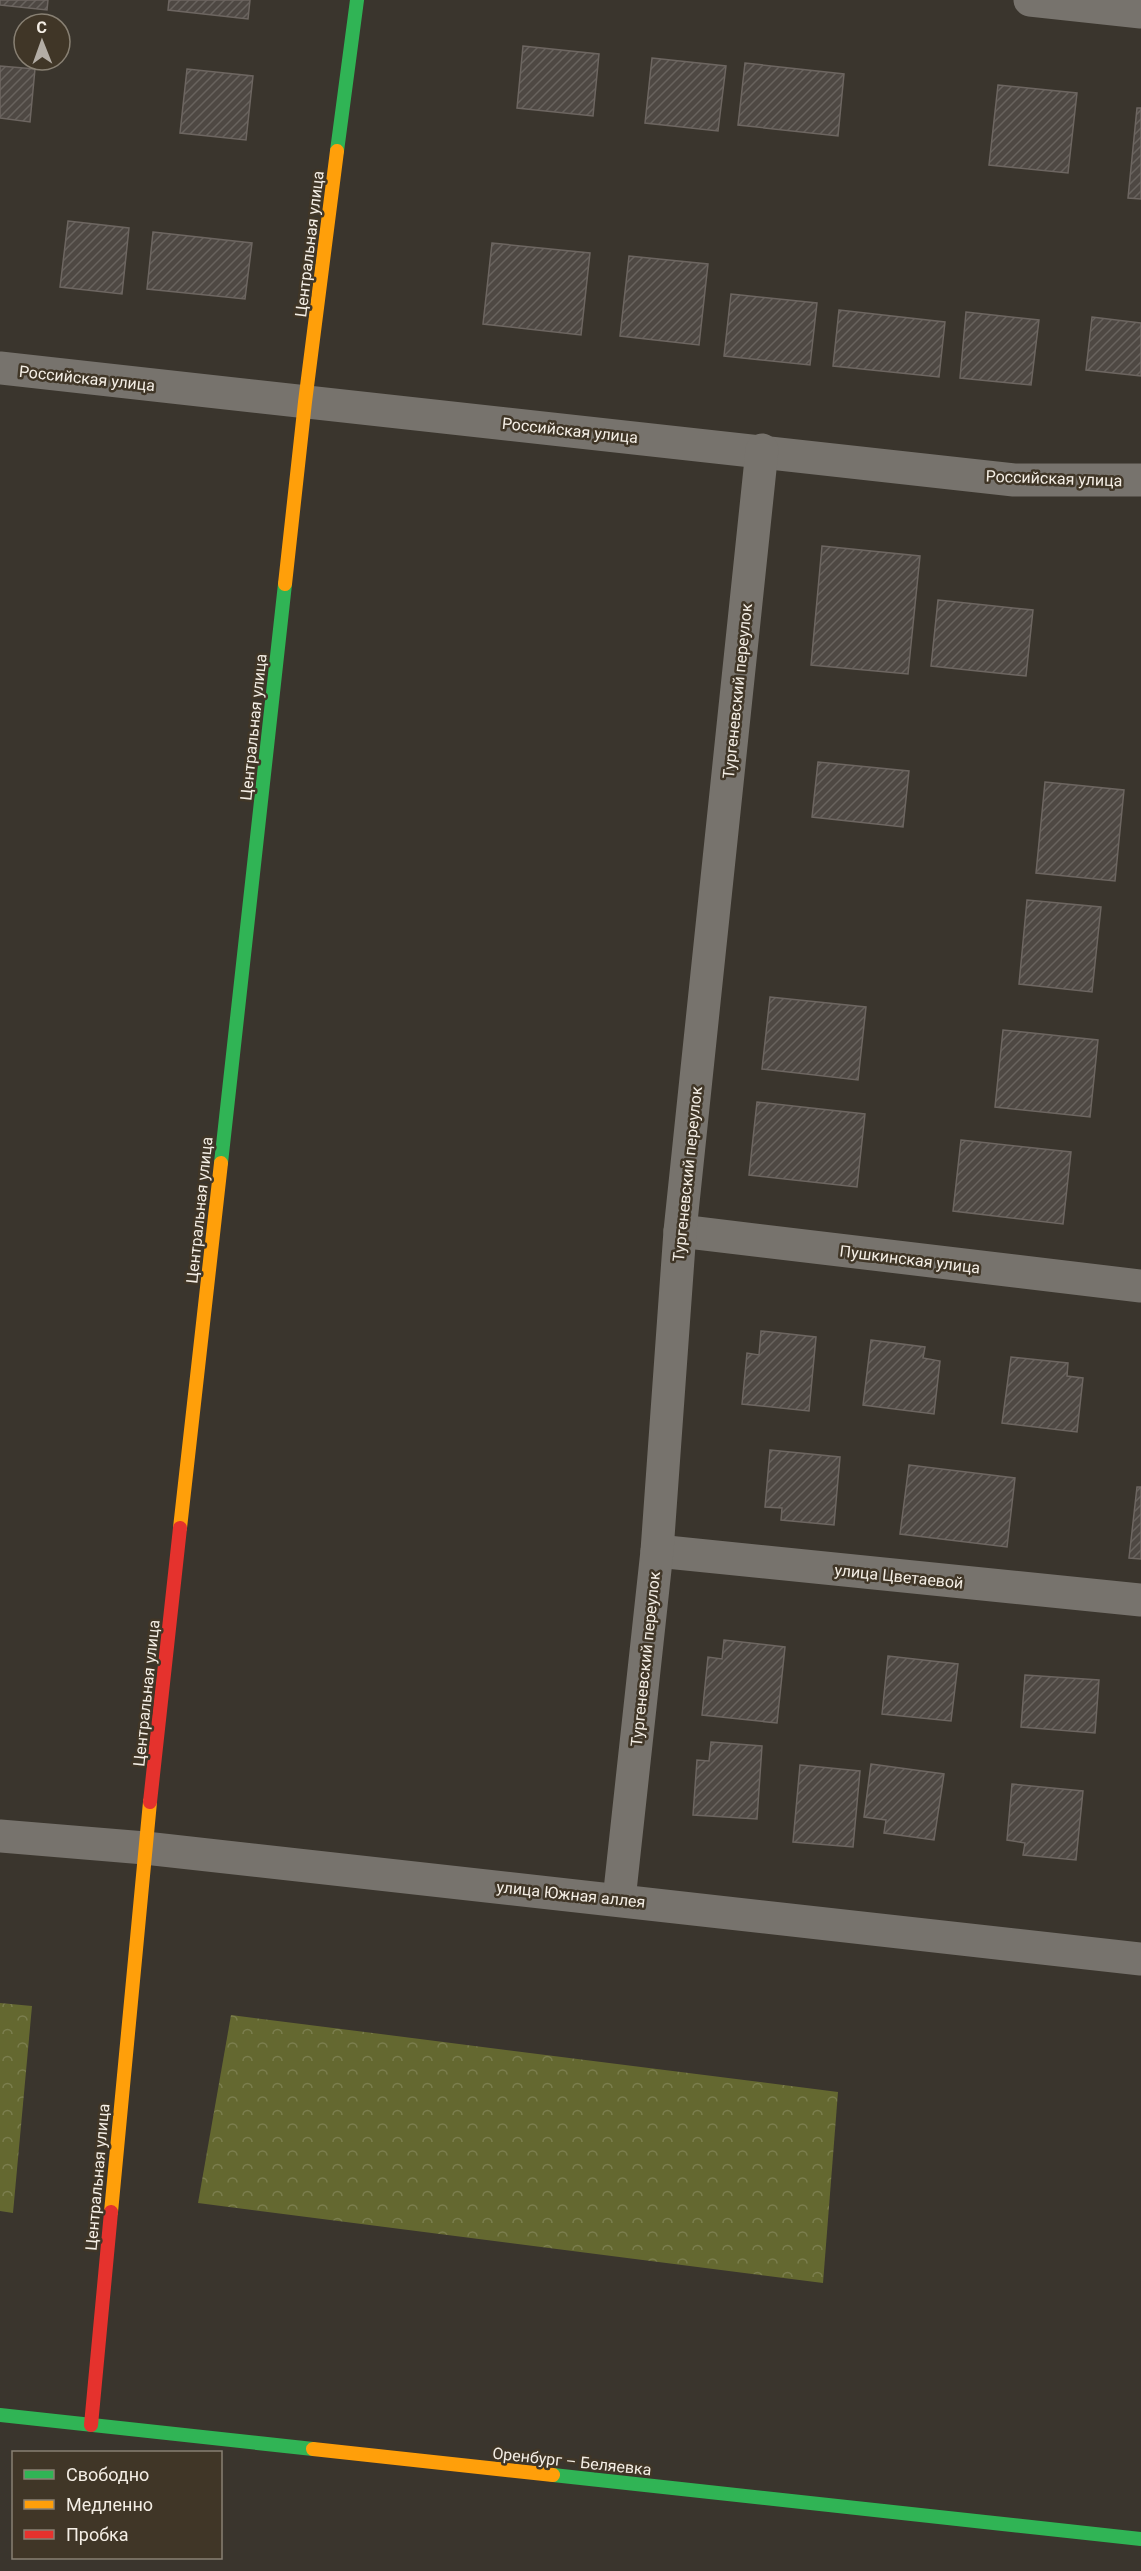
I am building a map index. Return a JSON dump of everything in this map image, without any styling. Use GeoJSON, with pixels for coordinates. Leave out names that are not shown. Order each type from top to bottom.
{"type":"FeatureCollection","features":[{"type":"Feature","properties":{"kind":"street","name":"Центральная улица"},"geometry":{"type":"LineString","coordinates":[[91,2425],[145,1848],[305,402],[357,0]]}},
{"type":"Feature","properties":{"kind":"street"},"geometry":{"type":"LineString","coordinates":[[1030,0],[1141,12]]}},
{"type":"Feature","properties":{"kind":"street","name":"Российская улица"},"geometry":{"type":"LineString","coordinates":[[0,368],[762,450],[1014,480],[1141,480]]}},
{"type":"Feature","properties":{"kind":"street","name":"Тургеневский переулок"},"geometry":{"type":"LineString","coordinates":[[620,1899],[657,1551],[680,1231],[762,450]]}},
{"type":"Feature","properties":{"kind":"street","name":"Пушкинская улица"},"geometry":{"type":"LineString","coordinates":[[680,1231],[1141,1286]]}},
{"type":"Feature","properties":{"kind":"street"},"geometry":{"type":"LineString","coordinates":[[1141,1281],[1141,1286]]}},
{"type":"Feature","properties":{"kind":"street","name":"улица Цветаевой"},"geometry":{"type":"LineString","coordinates":[[657,1551],[1141,1600]]}},
{"type":"Feature","properties":{"kind":"street","name":"улица Южная аллея"},"geometry":{"type":"LineString","coordinates":[[0,1836],[145,1848],[620,1899],[1141,1959]]}},
{"type":"Feature","properties":{"kind":"street","name":"Оренбург – Беляевка"},"geometry":{"type":"LineString","coordinates":[[0,2415],[1141,2539]]}},
{"type":"Feature","properties":{"kind":"green space"},"geometry":{"type":"Polygon","coordinates":[[[0,2003],[32,2006],[13,2213],[0,2211],[0,2003]]]}},
{"type":"Feature","properties":{"kind":"green space"},"geometry":{"type":"Polygon","coordinates":[[[231,2015],[838,2092],[823,2283],[198,2203],[231,2015]]]}},
{"type":"Feature","properties":{"kind":"building"},"geometry":{"type":"Polygon","coordinates":[[[0,0],[48,0],[47,10],[0,5],[0,0]]]}},
{"type":"Feature","properties":{"kind":"building"},"geometry":{"type":"Polygon","coordinates":[[[169,0],[250,0],[248,19],[168,10],[169,0]]]}},
{"type":"Feature","properties":{"kind":"building"},"geometry":{"type":"Polygon","coordinates":[[[523,46],[599,54],[593,116],[517,108],[523,46]]]}},
{"type":"Feature","properties":{"kind":"building"},"geometry":{"type":"Polygon","coordinates":[[[652,58],[726,66],[718,131],[645,123],[652,58]]]}},
{"type":"Feature","properties":{"kind":"building"},"geometry":{"type":"Polygon","coordinates":[[[745,63],[844,74],[838,136],[738,125],[745,63]]]}},
{"type":"Feature","properties":{"kind":"building"},"geometry":{"type":"Polygon","coordinates":[[[0,66],[12,67],[12,72],[35,72],[30,122],[0,118],[0,66]]]}},
{"type":"Feature","properties":{"kind":"building"},"geometry":{"type":"Polygon","coordinates":[[[187,69],[253,76],[246,140],[180,133],[187,69]]]}},
{"type":"Feature","properties":{"kind":"building"},"geometry":{"type":"Polygon","coordinates":[[[998,85],[1077,93],[1068,173],[989,165],[998,85]]]}},
{"type":"Feature","properties":{"kind":"building"},"geometry":{"type":"Polygon","coordinates":[[[1137,108],[1141,108],[1141,199],[1128,198],[1137,108]]]}},
{"type":"Feature","properties":{"kind":"building"},"geometry":{"type":"Polygon","coordinates":[[[68,221],[129,228],[122,294],[60,287],[68,221]]]}},
{"type":"Feature","properties":{"kind":"building"},"geometry":{"type":"Polygon","coordinates":[[[153,232],[252,243],[245,299],[147,289],[153,232]]]}},
{"type":"Feature","properties":{"kind":"building"},"geometry":{"type":"Polygon","coordinates":[[[492,243],[590,253],[581,335],[483,324],[492,243]]]}},
{"type":"Feature","properties":{"kind":"building"},"geometry":{"type":"Polygon","coordinates":[[[629,256],[708,264],[699,345],[620,336],[629,256]]]}},
{"type":"Feature","properties":{"kind":"building"},"geometry":{"type":"Polygon","coordinates":[[[731,294],[817,303],[810,365],[724,356],[731,294]]]}},
{"type":"Feature","properties":{"kind":"building"},"geometry":{"type":"Polygon","coordinates":[[[839,310],[945,322],[939,377],[833,366],[839,310]]]}},
{"type":"Feature","properties":{"kind":"building"},"geometry":{"type":"Polygon","coordinates":[[[966,312],[1039,320],[1031,385],[960,378],[966,312]]]}},
{"type":"Feature","properties":{"kind":"building"},"geometry":{"type":"Polygon","coordinates":[[[1092,317],[1141,323],[1141,376],[1086,370],[1092,317]]]}},
{"type":"Feature","properties":{"kind":"building"},"geometry":{"type":"Polygon","coordinates":[[[822,546],[920,556],[908,674],[811,665],[822,546]]]}},
{"type":"Feature","properties":{"kind":"building"},"geometry":{"type":"Polygon","coordinates":[[[938,600],[1033,610],[1026,676],[931,666],[938,600]]]}},
{"type":"Feature","properties":{"kind":"building"},"geometry":{"type":"Polygon","coordinates":[[[818,762],[909,771],[903,827],[812,817],[818,762]]]}},
{"type":"Feature","properties":{"kind":"building"},"geometry":{"type":"Polygon","coordinates":[[[1045,782],[1124,790],[1115,881],[1036,873],[1045,782]]]}},
{"type":"Feature","properties":{"kind":"building"},"geometry":{"type":"Polygon","coordinates":[[[1027,900],[1101,907],[1092,992],[1019,984],[1027,900]]]}},
{"type":"Feature","properties":{"kind":"building"},"geometry":{"type":"Polygon","coordinates":[[[770,997],[866,1007],[858,1080],[762,1069],[770,997]]]}},
{"type":"Feature","properties":{"kind":"building"},"geometry":{"type":"Polygon","coordinates":[[[1003,1030],[1098,1040],[1090,1117],[995,1107],[1003,1030]]]}},
{"type":"Feature","properties":{"kind":"building"},"geometry":{"type":"Polygon","coordinates":[[[757,1102],[865,1114],[857,1187],[749,1175],[757,1102]]]}},
{"type":"Feature","properties":{"kind":"building"},"geometry":{"type":"Polygon","coordinates":[[[961,1140],[1071,1152],[1063,1224],[953,1211],[961,1140]]]}},
{"type":"Feature","properties":{"kind":"building"},"geometry":{"type":"Polygon","coordinates":[[[761,1331],[816,1337],[809,1411],[742,1404],[747,1353],[759,1355],[761,1331]]]}},
{"type":"Feature","properties":{"kind":"building"},"geometry":{"type":"Polygon","coordinates":[[[871,1340],[925,1347],[923,1358],[940,1361],[934,1414],[863,1405],[871,1340]]]}},
{"type":"Feature","properties":{"kind":"building"},"geometry":{"type":"Polygon","coordinates":[[[1011,1357],[1068,1363],[1067,1376],[1083,1378],[1077,1432],[1002,1423],[1011,1357]]]}},
{"type":"Feature","properties":{"kind":"building"},"geometry":{"type":"Polygon","coordinates":[[[770,1450],[840,1457],[834,1525],[781,1520],[782,1508],[765,1507],[770,1450]]]}},
{"type":"Feature","properties":{"kind":"building"},"geometry":{"type":"Polygon","coordinates":[[[909,1465],[1015,1478],[1007,1547],[900,1534],[909,1465]]]}},
{"type":"Feature","properties":{"kind":"building"},"geometry":{"type":"Polygon","coordinates":[[[1137,1487],[1141,1487],[1141,1559],[1129,1558],[1137,1487]]]}},
{"type":"Feature","properties":{"kind":"building"},"geometry":{"type":"Polygon","coordinates":[[[724,1640],[785,1647],[777,1723],[702,1715],[708,1657],[722,1659],[724,1640]]]}},
{"type":"Feature","properties":{"kind":"building"},"geometry":{"type":"Polygon","coordinates":[[[888,1656],[958,1664],[951,1721],[882,1714],[888,1656]]]}},
{"type":"Feature","properties":{"kind":"building"},"geometry":{"type":"Polygon","coordinates":[[[1025,1675],[1099,1680],[1095,1733],[1021,1727],[1025,1675]]]}},
{"type":"Feature","properties":{"kind":"building"},"geometry":{"type":"Polygon","coordinates":[[[711,1742],[762,1746],[757,1819],[693,1815],[697,1760],[709,1761],[711,1742]]]}},
{"type":"Feature","properties":{"kind":"building"},"geometry":{"type":"Polygon","coordinates":[[[871,1764],[944,1774],[934,1840],[884,1833],[886,1820],[864,1817],[871,1764]]]}},
{"type":"Feature","properties":{"kind":"building"},"geometry":{"type":"Polygon","coordinates":[[[800,1765],[860,1771],[853,1847],[793,1842],[800,1765]]]}},
{"type":"Feature","properties":{"kind":"building"},"geometry":{"type":"Polygon","coordinates":[[[1012,1784],[1083,1791],[1076,1860],[1023,1855],[1025,1843],[1007,1840],[1012,1784]]]}},
{"type":"Feature","properties":{"kind":"traffic: fast"},"geometry":{"type":"LineString","coordinates":[[337,151],[357,0]]}},
{"type":"Feature","properties":{"kind":"traffic: fast"},"geometry":{"type":"LineString","coordinates":[[221,1163],[285,584]]}},
{"type":"Feature","properties":{"kind":"traffic: fast"},"geometry":{"type":"LineString","coordinates":[[0,2415],[313,2449]]}},
{"type":"Feature","properties":{"kind":"traffic: fast"},"geometry":{"type":"LineString","coordinates":[[553,2475],[1141,2539]]}},
{"type":"Feature","properties":{"kind":"traffic: slow"},"geometry":{"type":"LineString","coordinates":[[285,584],[305,402],[337,151]]}},
{"type":"Feature","properties":{"kind":"traffic: slow"},"geometry":{"type":"LineString","coordinates":[[180,1528],[221,1163]]}},
{"type":"Feature","properties":{"kind":"traffic: slow"},"geometry":{"type":"LineString","coordinates":[[111,2212],[150,1802]]}},
{"type":"Feature","properties":{"kind":"traffic: slow"},"geometry":{"type":"LineString","coordinates":[[313,2449],[553,2475]]}},
{"type":"Feature","properties":{"kind":"traffic: jam"},"geometry":{"type":"LineString","coordinates":[[150,1802],[180,1528]]}},
{"type":"Feature","properties":{"kind":"traffic: jam"},"geometry":{"type":"LineString","coordinates":[[91,2425],[111,2212]]}}]}
